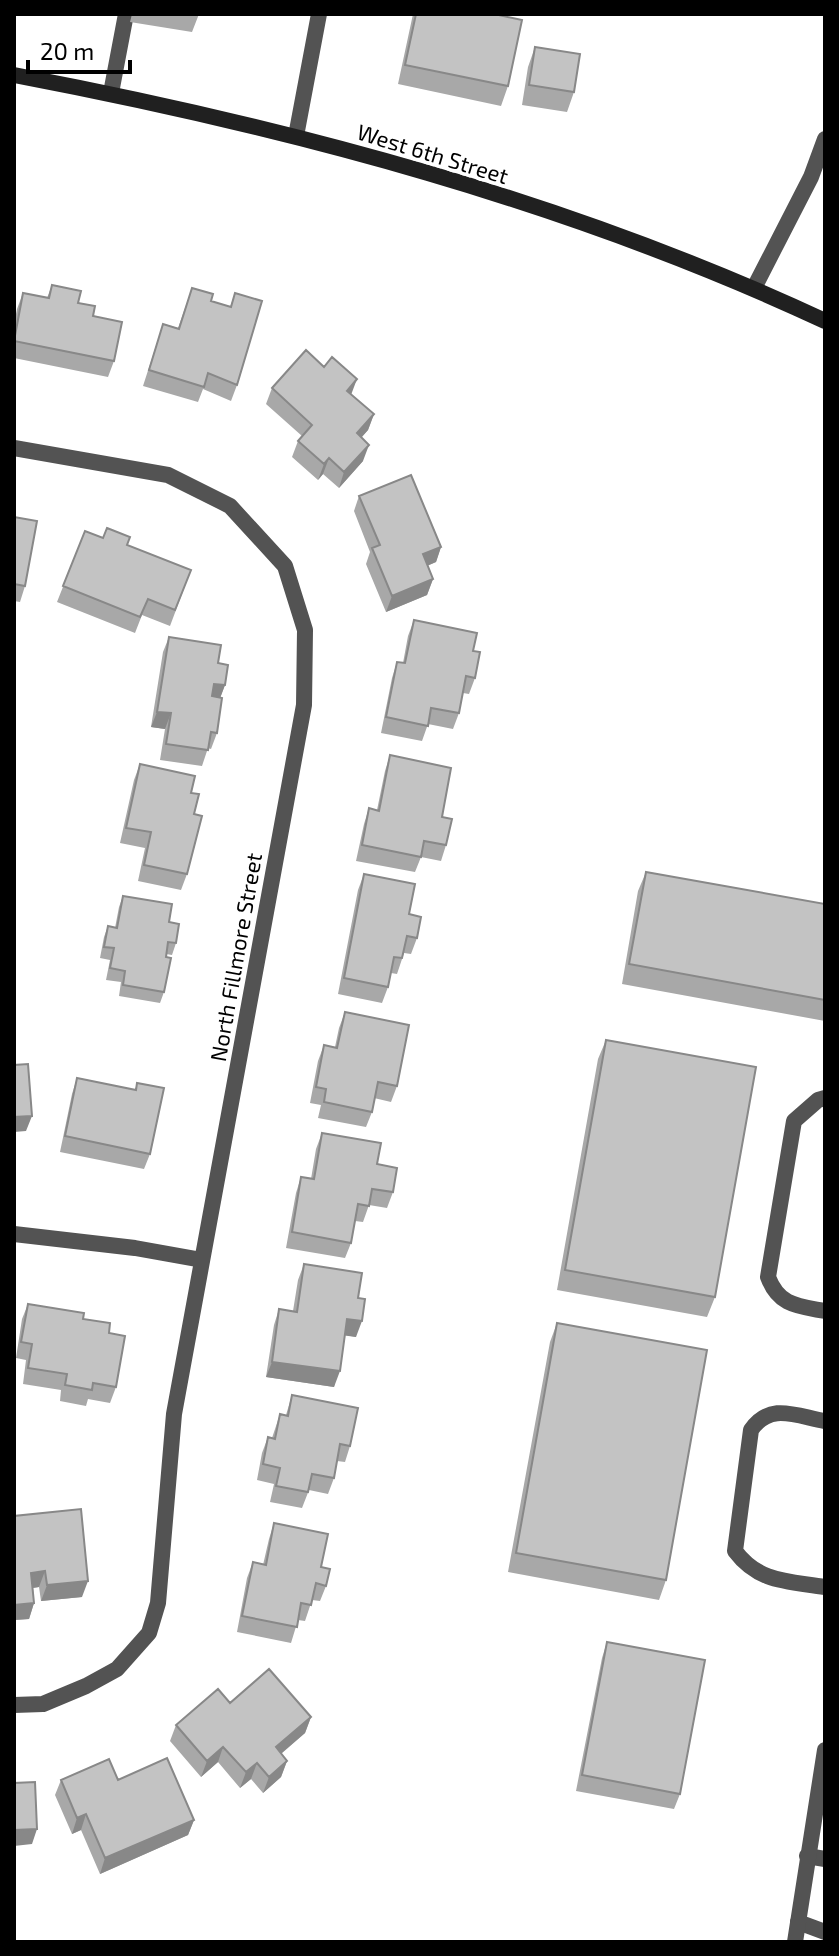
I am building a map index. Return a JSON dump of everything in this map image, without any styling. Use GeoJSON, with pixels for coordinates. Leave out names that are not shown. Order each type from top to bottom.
{"type":"FeatureCollection","features":[{"type":"Feature","properties":{"kind":"main road","name":"West 6th Street"},"geometry":{"type":"LineString","coordinates":[[14,75],[111,93],[296,136],[587,222],[754,288],[825,321]]}},
{"type":"Feature","properties":{"kind":"street"},"geometry":{"type":"LineString","coordinates":[[111,93],[126,14]]}},
{"type":"Feature","properties":{"kind":"street"},"geometry":{"type":"LineString","coordinates":[[296,136],[319,14]]}},
{"type":"Feature","properties":{"kind":"street"},"geometry":{"type":"LineString","coordinates":[[754,288],[819,172],[825,139]]}},
{"type":"Feature","properties":{"kind":"street","name":"North Fillmore Street"},"geometry":{"type":"LineString","coordinates":[[14,448],[168,475],[230,506],[285,566],[305,630],[304,705],[174,1414],[158,1603],[149,1633],[117,1669],[43,1704],[14,1705]]}},
{"type":"Feature","properties":{"kind":"street"},"geometry":{"type":"LineString","coordinates":[[825,1098],[818,1100],[794,1121],[768,1277],[774,1292],[791,1305],[825,1311]]}},
{"type":"Feature","properties":{"kind":"street"},"geometry":{"type":"LineString","coordinates":[[14,1234],[135,1248],[202,1260]]}},
{"type":"Feature","properties":{"kind":"street"},"geometry":{"type":"LineString","coordinates":[[825,1421],[774,1412],[759,1419],[751,1430],[735,1551],[745,1564],[764,1577],[825,1587]]}},
{"type":"Feature","properties":{"kind":"street"},"geometry":{"type":"LineString","coordinates":[[795,1942],[825,1750]]}},
{"type":"Feature","properties":{"kind":"street"},"geometry":{"type":"LineString","coordinates":[[807,1856],[825,1859]]}},
{"type":"Feature","properties":{"kind":"street"},"geometry":{"type":"LineString","coordinates":[[798,1922],[825,1932]]}},
{"type":"Feature","properties":{"kind":"building"},"geometry":{"type":"Polygon","coordinates":[[[416,14],[494,14],[522,20],[508,86],[405,65],[416,14]]]}},
{"type":"Feature","properties":{"kind":"building"},"geometry":{"type":"Polygon","coordinates":[[[535,47],[580,54],[574,92],[529,85],[535,47]]]}},
{"type":"Feature","properties":{"kind":"building"},"geometry":{"type":"Polygon","coordinates":[[[52,285],[81,291],[78,303],[95,306],[93,316],[122,322],[114,361],[14,341],[23,293],[49,298],[52,285]]]}},
{"type":"Feature","properties":{"kind":"building"},"geometry":{"type":"Polygon","coordinates":[[[192,288],[213,294],[211,301],[231,307],[235,293],[262,301],[237,385],[208,373],[204,387],[149,370],[163,324],[179,329],[192,288]]]}},
{"type":"Feature","properties":{"kind":"building"},"geometry":{"type":"Polygon","coordinates":[[[306,350],[324,367],[332,357],[357,379],[347,391],[374,414],[357,433],[369,445],[344,472],[329,458],[324,464],[298,441],[312,425],[272,388],[306,350]]]}},
{"type":"Feature","properties":{"kind":"building"},"geometry":{"type":"Polygon","coordinates":[[[411,475],[441,547],[423,554],[433,579],[392,596],[372,548],[380,545],[359,496],[411,475]]]}},
{"type":"Feature","properties":{"kind":"building"},"geometry":{"type":"Polygon","coordinates":[[[14,517],[37,521],[25,586],[14,584],[14,517]]]}},
{"type":"Feature","properties":{"kind":"building"},"geometry":{"type":"Polygon","coordinates":[[[107,528],[130,537],[127,545],[191,570],[175,610],[148,599],[140,617],[63,586],[85,531],[103,538],[107,528]]]}},
{"type":"Feature","properties":{"kind":"building"},"geometry":{"type":"Polygon","coordinates":[[[414,620],[477,633],[473,651],[480,652],[475,678],[466,676],[459,713],[431,708],[428,726],[386,717],[397,662],[405,663],[414,620]]]}},
{"type":"Feature","properties":{"kind":"building"},"geometry":{"type":"Polygon","coordinates":[[[169,637],[221,645],[218,663],[228,665],[225,685],[214,684],[212,696],[222,698],[217,733],[211,732],[208,750],[166,744],[171,713],[157,712],[169,637]]]}},
{"type":"Feature","properties":{"kind":"building"},"geometry":{"type":"Polygon","coordinates":[[[390,755],[451,768],[442,817],[452,819],[446,845],[424,841],[421,857],[362,845],[369,808],[379,811],[390,755]]]}},
{"type":"Feature","properties":{"kind":"building"},"geometry":{"type":"Polygon","coordinates":[[[140,764],[195,776],[191,793],[199,794],[194,814],[202,816],[187,874],[144,865],[151,832],[126,828],[140,764]]]}},
{"type":"Feature","properties":{"kind":"building"},"geometry":{"type":"Polygon","coordinates":[[[646,872],[825,904],[825,1000],[629,964],[646,872]]]}},
{"type":"Feature","properties":{"kind":"building"},"geometry":{"type":"Polygon","coordinates":[[[364,874],[415,884],[409,914],[421,917],[417,938],[407,936],[402,958],[394,957],[388,987],[344,978],[364,874]]]}},
{"type":"Feature","properties":{"kind":"building"},"geometry":{"type":"Polygon","coordinates":[[[123,896],[172,904],[169,922],[179,924],[176,943],[168,942],[166,957],[171,958],[164,992],[123,985],[125,971],[110,968],[114,948],[104,947],[108,926],[117,928],[123,896]]]}},
{"type":"Feature","properties":{"kind":"building"},"geometry":{"type":"Polygon","coordinates":[[[345,1012],[409,1025],[397,1086],[378,1082],[372,1112],[324,1102],[326,1089],[316,1087],[324,1045],[337,1048],[345,1012]]]}},
{"type":"Feature","properties":{"kind":"building"},"geometry":{"type":"Polygon","coordinates":[[[606,1040],[756,1067],[715,1297],[565,1270],[606,1040]]]}},
{"type":"Feature","properties":{"kind":"building"},"geometry":{"type":"Polygon","coordinates":[[[28,1064],[32,1116],[14,1117],[14,1065],[28,1064]]]}},
{"type":"Feature","properties":{"kind":"building"},"geometry":{"type":"Polygon","coordinates":[[[77,1078],[136,1090],[137,1083],[164,1088],[150,1154],[65,1136],[77,1078]]]}},
{"type":"Feature","properties":{"kind":"building"},"geometry":{"type":"Polygon","coordinates":[[[322,1133],[381,1143],[377,1164],[397,1168],[393,1192],[372,1189],[369,1206],[358,1204],[351,1243],[292,1232],[301,1177],[314,1179],[322,1133]]]}},
{"type":"Feature","properties":{"kind":"building"},"geometry":{"type":"Polygon","coordinates":[[[304,1264],[362,1273],[358,1298],[365,1299],[362,1321],[347,1319],[340,1371],[272,1362],[279,1309],[297,1312],[304,1264]]]}},
{"type":"Feature","properties":{"kind":"building"},"geometry":{"type":"Polygon","coordinates":[[[28,1304],[84,1313],[83,1319],[110,1323],[109,1333],[125,1336],[116,1387],[93,1383],[92,1390],[65,1385],[67,1374],[28,1368],[32,1344],[21,1342],[28,1304]]]}},
{"type":"Feature","properties":{"kind":"building"},"geometry":{"type":"Polygon","coordinates":[[[557,1323],[707,1350],[666,1580],[516,1553],[557,1323]]]}},
{"type":"Feature","properties":{"kind":"building"},"geometry":{"type":"Polygon","coordinates":[[[292,1395],[358,1408],[350,1446],[340,1444],[334,1478],[312,1474],[308,1492],[276,1486],[280,1468],[263,1464],[268,1437],[275,1439],[280,1414],[288,1416],[292,1395]]]}},
{"type":"Feature","properties":{"kind":"building"},"geometry":{"type":"Polygon","coordinates":[[[81,1509],[88,1581],[47,1585],[45,1571],[31,1573],[34,1603],[14,1605],[14,1516],[81,1509]]]}},
{"type":"Feature","properties":{"kind":"building"},"geometry":{"type":"Polygon","coordinates":[[[274,1523],[328,1534],[321,1567],[330,1569],[326,1586],[316,1583],[311,1605],[301,1603],[297,1627],[242,1616],[253,1562],[266,1565],[274,1523]]]}},
{"type":"Feature","properties":{"kind":"building"},"geometry":{"type":"Polygon","coordinates":[[[607,1642],[705,1660],[680,1794],[582,1775],[607,1642]]]}},
{"type":"Feature","properties":{"kind":"building"},"geometry":{"type":"Polygon","coordinates":[[[269,1669],[311,1717],[276,1747],[287,1761],[269,1777],[257,1763],[246,1772],[223,1747],[207,1761],[176,1725],[218,1689],[230,1703],[269,1669]]]}},
{"type":"Feature","properties":{"kind":"building"},"geometry":{"type":"Polygon","coordinates":[[[167,1758],[194,1820],[105,1858],[86,1814],[77,1818],[61,1780],[109,1759],[118,1780],[167,1758]]]}},
{"type":"Feature","properties":{"kind":"building"},"geometry":{"type":"Polygon","coordinates":[[[35,1782],[37,1829],[14,1830],[14,1783],[35,1782]]]}}]}
